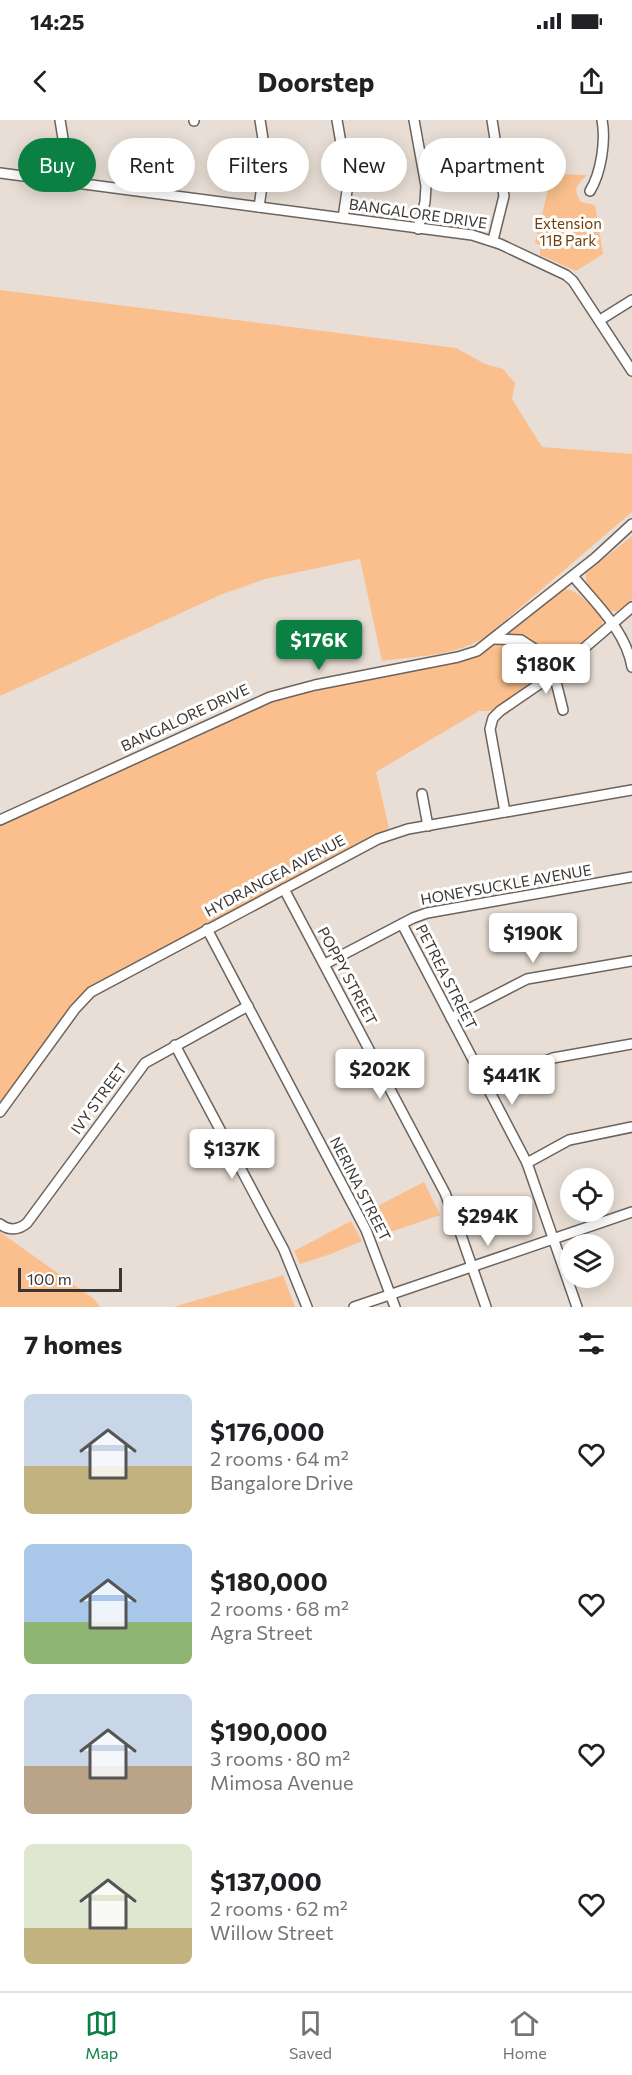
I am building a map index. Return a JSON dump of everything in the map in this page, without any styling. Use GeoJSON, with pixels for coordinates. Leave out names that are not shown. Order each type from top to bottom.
{"type":"FeatureCollection","features":[{"type":"Feature","properties":{"kind":"street"},"geometry":{"type":"LineString","coordinates":[[60,120],[63,138]]}},
{"type":"Feature","properties":{"kind":"street"},"geometry":{"type":"LineString","coordinates":[[259,207],[266,165],[260,120]]}},
{"type":"Feature","properties":{"kind":"street"},"geometry":{"type":"LineString","coordinates":[[337,120],[348,184],[343,218]]}},
{"type":"Feature","properties":{"kind":"street"},"geometry":{"type":"LineString","coordinates":[[414,120],[426,186],[418,229]]}},
{"type":"Feature","properties":{"kind":"street"},"geometry":{"type":"LineString","coordinates":[[492,120],[504,196],[492,240]]}},
{"type":"Feature","properties":{"kind":"street"},"geometry":{"type":"LineString","coordinates":[[590,191],[596,181],[599,166],[604,133],[602,120]]}},
{"type":"Feature","properties":{"kind":"street","name":"BANGALORE DRIVE"},"geometry":{"type":"LineString","coordinates":[[0,173],[18,175]]}},
{"type":"Feature","properties":{"kind":"street","name":"BANGALORE DRIVE"},"geometry":{"type":"LineString","coordinates":[[96,185],[472,235],[492,240],[570,278],[600,320],[632,372]]}},
{"type":"Feature","properties":{"kind":"street"},"geometry":{"type":"LineString","coordinates":[[600,320],[632,300]]}},
{"type":"Feature","properties":{"kind":"street","name":"BANGALORE DRIVE"},"geometry":{"type":"LineString","coordinates":[[0,820],[270,697],[464,656],[477,651],[573,576],[632,524]]}},
{"type":"Feature","properties":{"kind":"street"},"geometry":{"type":"LineString","coordinates":[[573,576],[621,635],[628,649],[632,668]]}},
{"type":"Feature","properties":{"kind":"street"},"geometry":{"type":"LineString","coordinates":[[505,812],[491,736],[491,723],[500,711],[557,672],[632,607]]}},
{"type":"Feature","properties":{"kind":"street"},"geometry":{"type":"LineString","coordinates":[[521,640],[522,617]]}},
{"type":"Feature","properties":{"kind":"street"},"geometry":{"type":"LineString","coordinates":[[494,639],[521,640],[544,655],[557,672],[563,710]]}},
{"type":"Feature","properties":{"kind":"street","name":"HYDRANGEA AVENUE"},"geometry":{"type":"LineString","coordinates":[[0,1112],[84,999],[104,984],[387,835],[632,790]]}},
{"type":"Feature","properties":{"kind":"street"},"geometry":{"type":"LineString","coordinates":[[422,794],[428,826]]}},
{"type":"Feature","properties":{"kind":"street","name":"HONEYSUCKLE AVENUE"},"geometry":{"type":"LineString","coordinates":[[325,964],[427,913],[632,877]]}},
{"type":"Feature","properties":{"kind":"street","name":"POPPY STREET"},"geometry":{"type":"LineString","coordinates":[[284,889],[445,1193],[486,1307]]}},
{"type":"Feature","properties":{"kind":"street","name":"PETREA STREET"},"geometry":{"type":"LineString","coordinates":[[402,924],[527,1163],[577,1307]]}},
{"type":"Feature","properties":{"kind":"street","name":"NERINA STREET"},"geometry":{"type":"LineString","coordinates":[[207,929],[366,1230],[395,1307]]}},
{"type":"Feature","properties":{"kind":"street"},"geometry":{"type":"LineString","coordinates":[[451,1018],[527,979],[632,961]]}},
{"type":"Feature","properties":{"kind":"street","name":"IVY STREET"},"geometry":{"type":"LineString","coordinates":[[0,1224],[14,1229],[27,1222],[140,1068],[175,1045],[248,1006]]}},
{"type":"Feature","properties":{"kind":"street"},"geometry":{"type":"LineString","coordinates":[[489,1090],[553,1058],[632,1044]]}},
{"type":"Feature","properties":{"kind":"street"},"geometry":{"type":"LineString","coordinates":[[175,1045],[284,1250],[307,1307]]}},
{"type":"Feature","properties":{"kind":"street"},"geometry":{"type":"LineString","coordinates":[[527,1163],[569,1140],[632,1127]]}},
{"type":"Feature","properties":{"kind":"street"},"geometry":{"type":"LineString","coordinates":[[354,1307],[632,1212]]}},
{"type":"Feature","properties":{"kind":"green space","name":"Extension 11B Park"},"geometry":{"type":"Polygon","coordinates":[[[566,174],[587,175],[576,190],[581,202],[595,205],[603,254],[576,271],[540,255],[540,245],[535,243],[548,192],[566,192],[566,174]]]}},
{"type":"Feature","properties":{"kind":"green space"},"geometry":{"type":"Polygon","coordinates":[[[0,290],[456,348],[485,364],[503,369],[515,383],[512,399],[542,447],[632,454],[632,512],[488,635],[451,651],[382,661],[360,559],[265,579],[220,595],[0,696],[0,290]]]}},
{"type":"Feature","properties":{"kind":"green space"},"geometry":{"type":"Polygon","coordinates":[[[632,536],[632,600],[617,612],[607,610],[586,584],[586,573],[632,536]]]}},
{"type":"Feature","properties":{"kind":"green space"},"geometry":{"type":"Polygon","coordinates":[[[564,589],[575,592],[595,610],[603,619],[601,630],[540,682],[494,711],[479,711],[376,772],[389,828],[94,985],[0,1106],[0,825],[274,699],[470,659],[489,648],[564,589]]]}},
{"type":"Feature","properties":{"kind":"green space"},"geometry":{"type":"Polygon","coordinates":[[[424,1182],[440,1215],[379,1236],[366,1212],[424,1182]]]}},
{"type":"Feature","properties":{"kind":"green space"},"geometry":{"type":"Polygon","coordinates":[[[351,1221],[362,1241],[300,1264],[294,1251],[351,1221]]]}},
{"type":"Feature","properties":{"kind":"green space"},"geometry":{"type":"Polygon","coordinates":[[[0,1232],[94,1299],[100,1307],[0,1307],[0,1232]]]}},
{"type":"Feature","properties":{"kind":"green space"},"geometry":{"type":"Polygon","coordinates":[[[283,1275],[295,1307],[173,1307],[278,1277],[283,1275]]]}}]}
